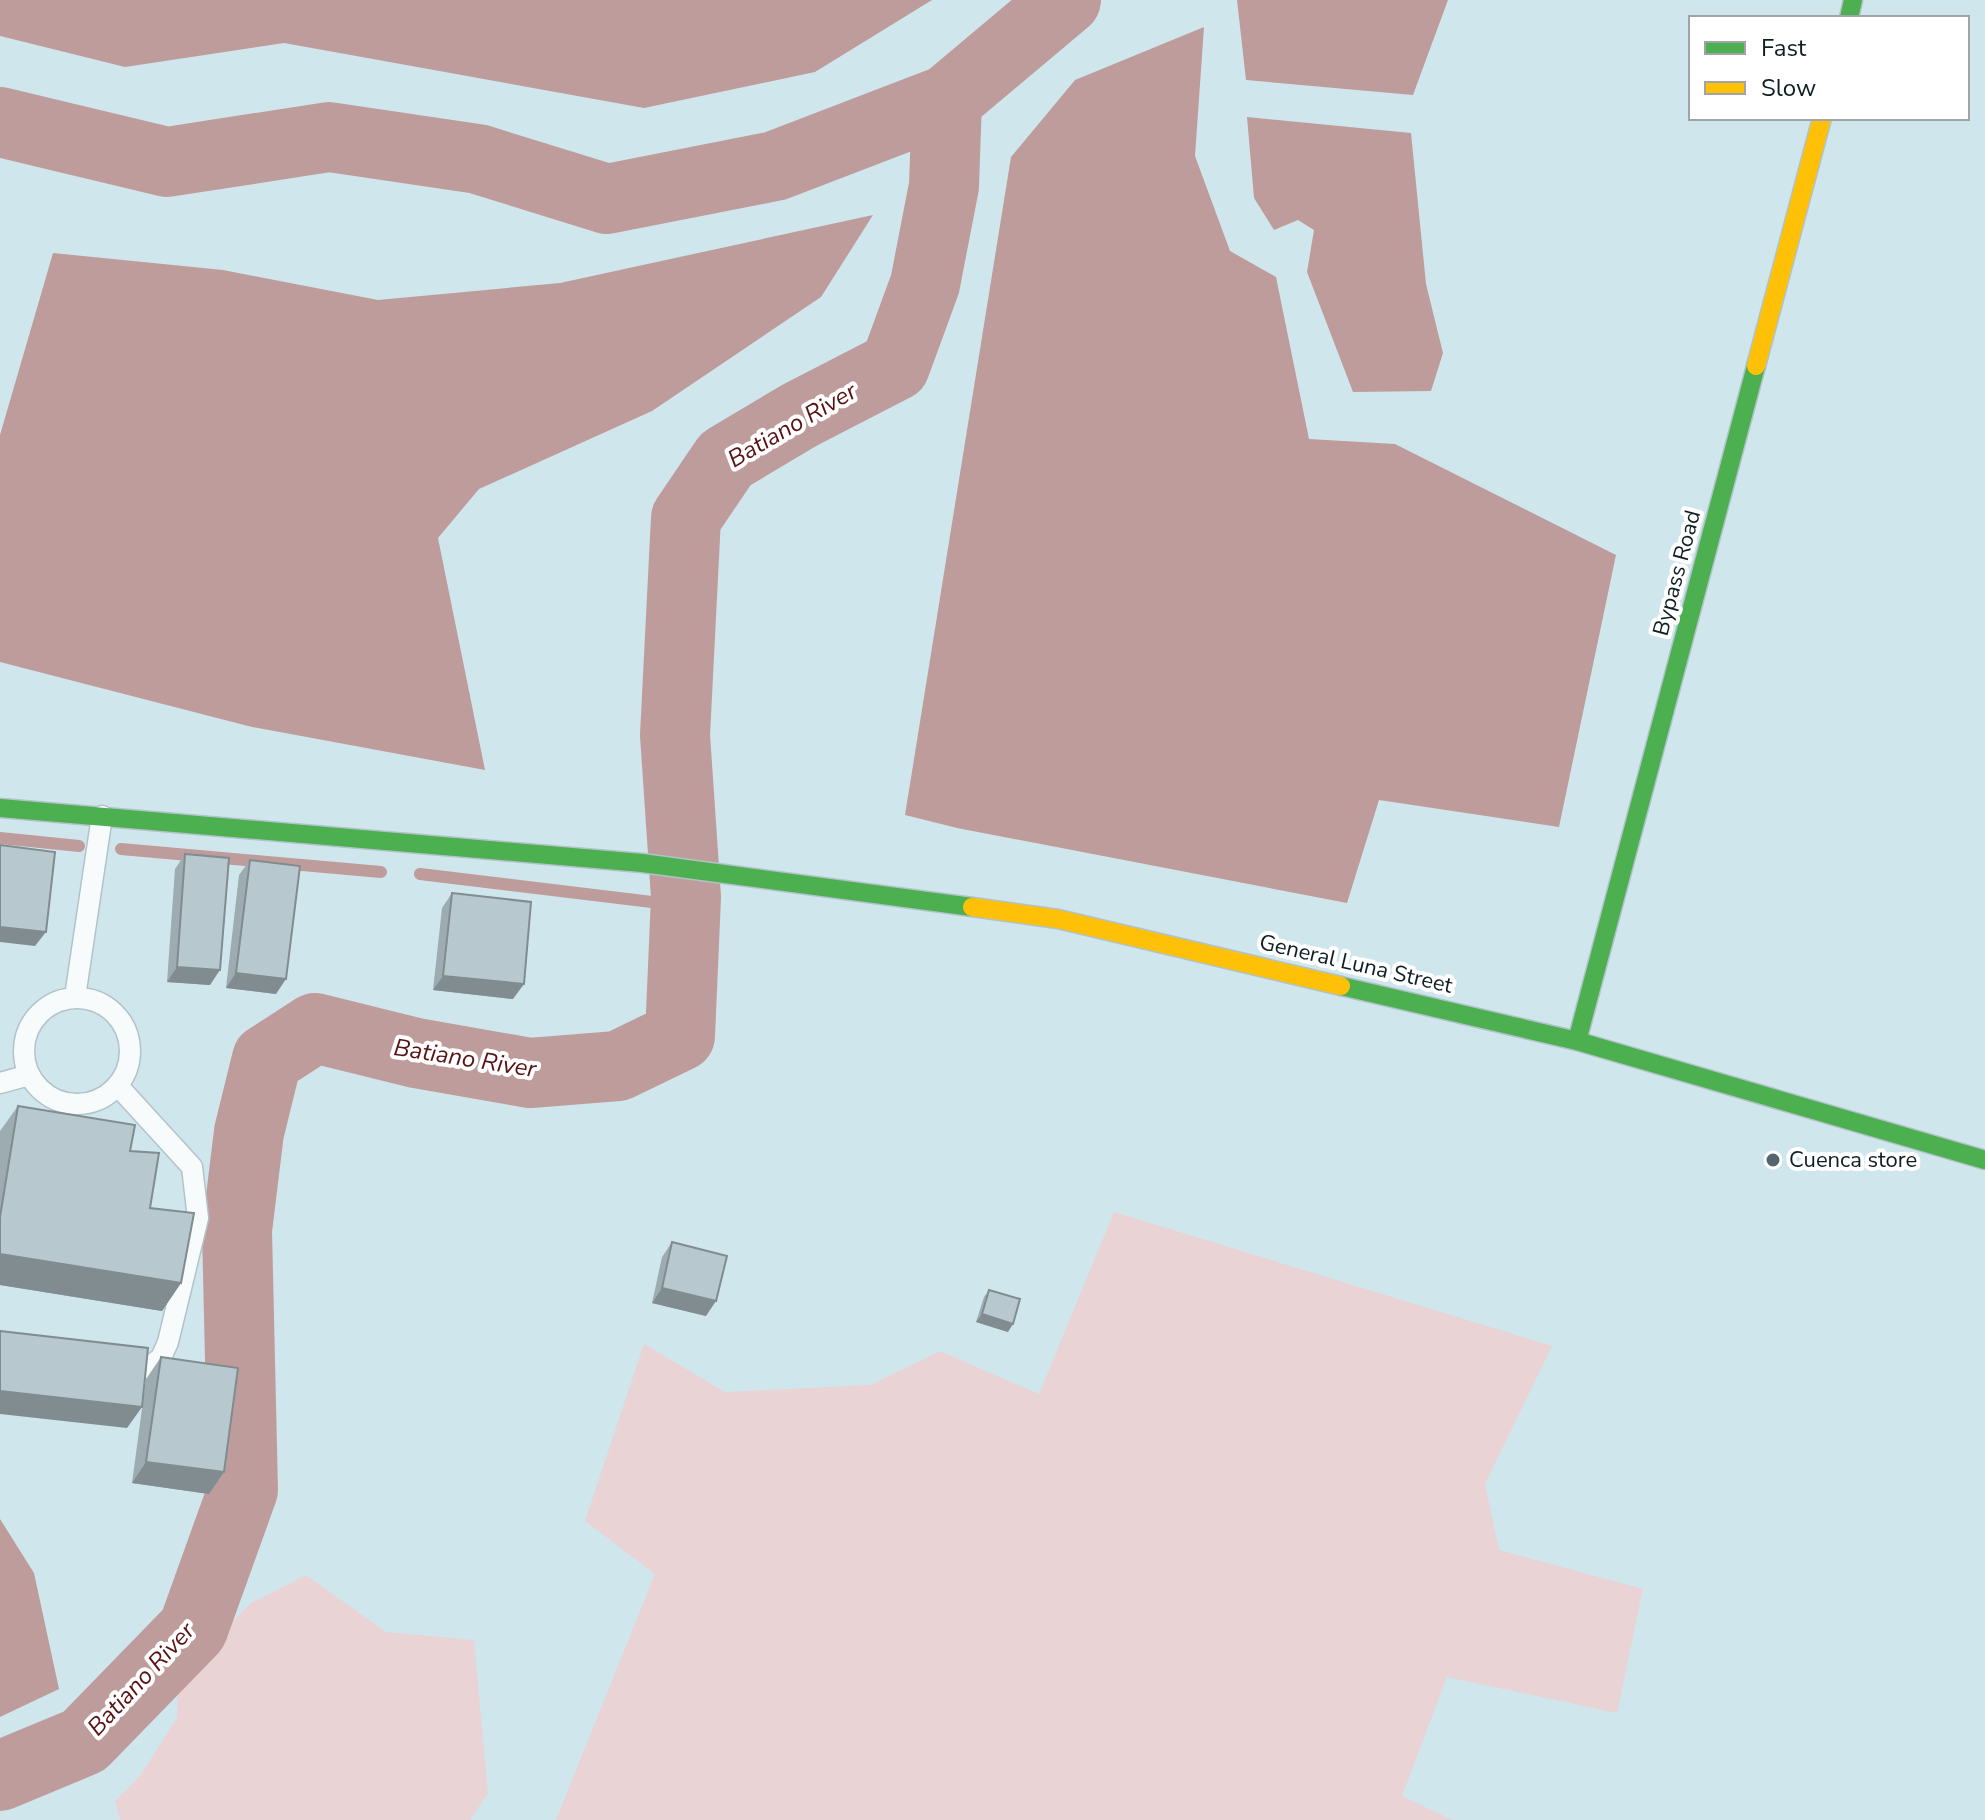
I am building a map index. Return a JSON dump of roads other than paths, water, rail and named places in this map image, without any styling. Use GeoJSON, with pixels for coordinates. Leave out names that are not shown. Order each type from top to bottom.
{"type":"FeatureCollection","features":[{"type":"Feature","properties":{"kind":"main road","name":"Bypass Road"},"geometry":{"type":"LineString","coordinates":[[1577,1041],[1821,120]]}},
{"type":"Feature","properties":{"kind":"main road","name":"General Luna Street"},"geometry":{"type":"LineString","coordinates":[[0,808],[642,863],[1058,919],[1577,1041],[1985,1160]]}},
{"type":"Feature","properties":{"kind":"lane"},"geometry":{"type":"LineString","coordinates":[[75,997],[102,816]]}},
{"type":"Feature","properties":{"kind":"lane"},"geometry":{"type":"LineString","coordinates":[[75,997],[108,1007],[121,1020],[129,1035],[131,1053],[127,1071],[118,1086],[97,1101],[71,1105],[54,1100],[40,1089],[29,1075],[24,1058],[25,1041],[31,1024],[42,1010],[58,1001],[75,997]]}},
{"type":"Feature","properties":{"kind":"lane"},"geometry":{"type":"LineString","coordinates":[[0,1083],[29,1075]]}},
{"type":"Feature","properties":{"kind":"lane"},"geometry":{"type":"LineString","coordinates":[[103,1362],[147,1368],[161,1358],[168,1342],[198,1218],[192,1167],[118,1086]]}},
{"type":"Feature","properties":{"kind":"waterway","name":"Batiano River"},"geometry":{"type":"LineString","coordinates":[[0,1776],[84,1741],[193,1629],[243,1490],[237,1230],[249,1132],[267,1059],[315,1028],[416,1053],[530,1073],[618,1066],[680,1036],[686,897],[675,735],[686,518],[726,459],[800,415],[895,366],[925,284],[944,186],[947,100],[1066,0]]}},
{"type":"Feature","properties":{"kind":"waterway","name":"Batiano River"},"geometry":{"type":"LineString","coordinates":[[0,122],[167,162],[329,137],[478,159],[607,199],[775,166],[947,100]]}},
{"type":"Feature","properties":{"kind":"waterway"},"geometry":{"type":"LineString","coordinates":[[0,838],[79,846]]}},
{"type":"Feature","properties":{"kind":"waterway"},"geometry":{"type":"LineString","coordinates":[[121,849],[381,872]]}},
{"type":"Feature","properties":{"kind":"waterway"},"geometry":{"type":"LineString","coordinates":[[420,874],[685,906]]}},
{"type":"Feature","properties":{"kind":"place","name":"Cuenca store"},"geometry":{"type":"Point","coordinates":[1773,1160]}}]}
